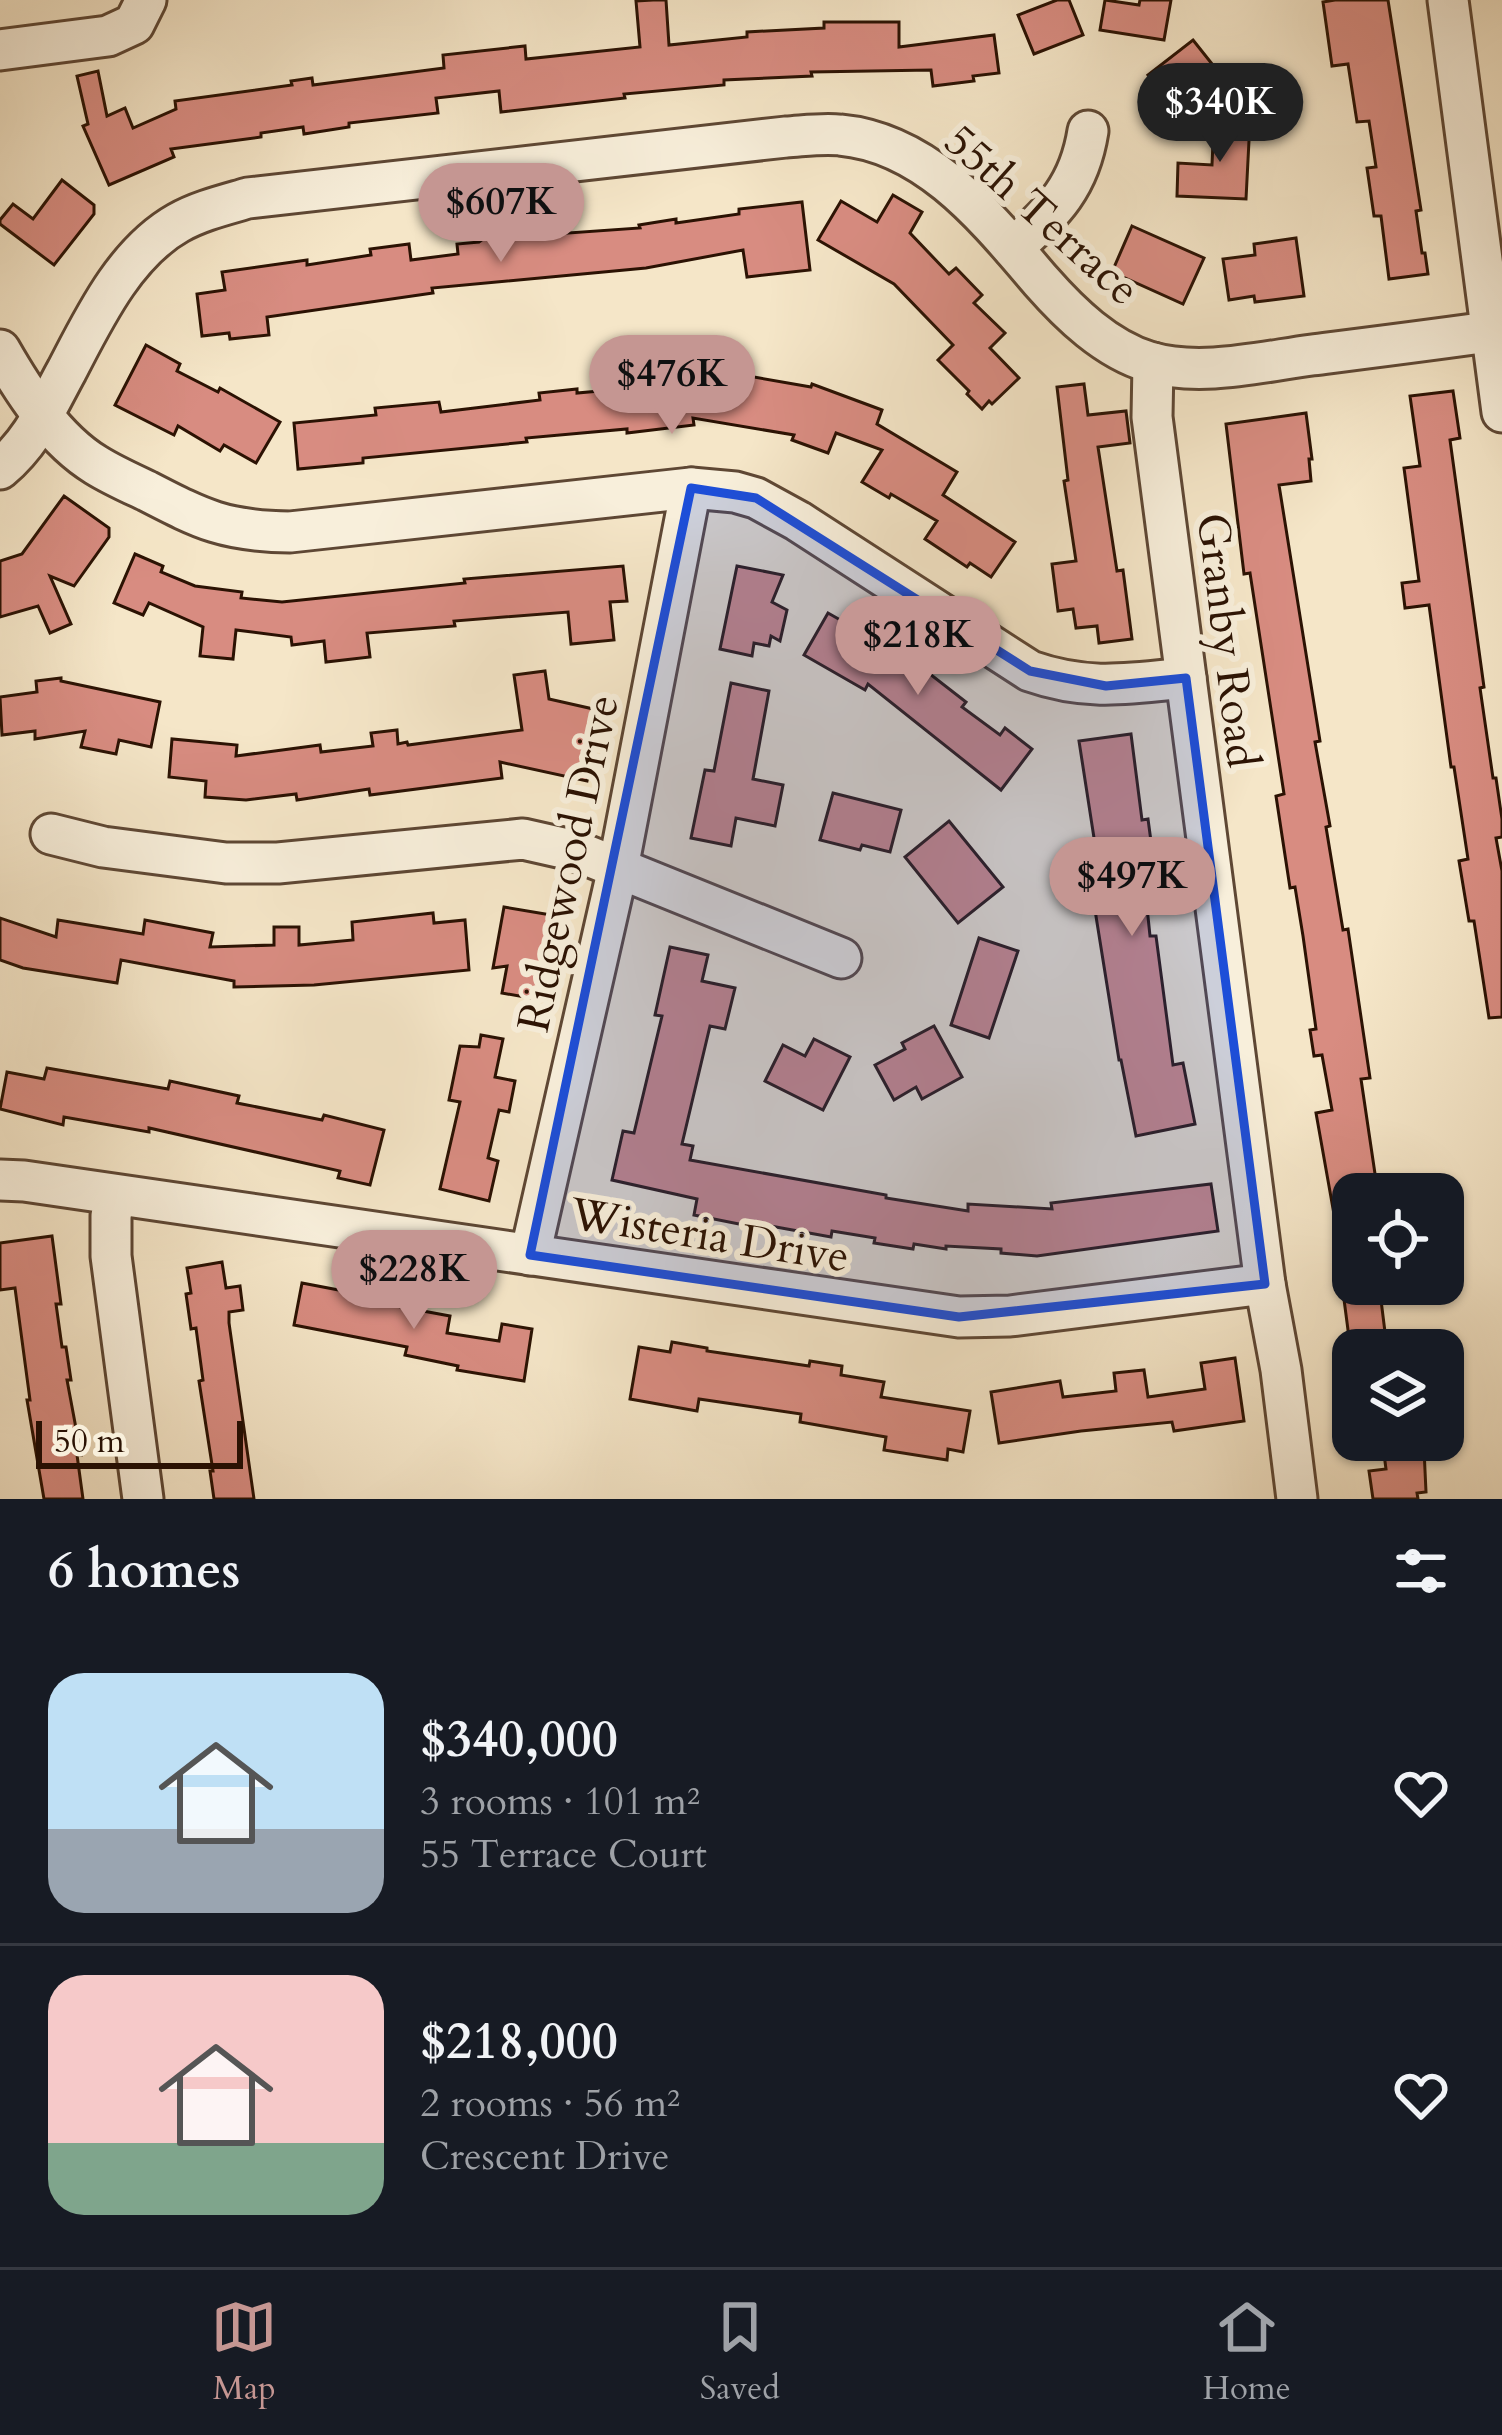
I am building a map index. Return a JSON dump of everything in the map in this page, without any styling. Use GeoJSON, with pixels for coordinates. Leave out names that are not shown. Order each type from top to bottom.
{"type":"FeatureCollection","features":[{"type":"Feature","properties":{"kind":"street"},"geometry":{"type":"LineString","coordinates":[[0,50],[108,36],[134,24],[146,0]]}},
{"type":"Feature","properties":{"kind":"street"},"geometry":{"type":"LineString","coordinates":[[1448,0],[1497,331],[1502,412]]}},
{"type":"Feature","properties":{"kind":"street"},"geometry":{"type":"LineString","coordinates":[[1013,248],[1069,190],[1088,131]]}},
{"type":"Feature","properties":{"kind":"street","name":"55th Terrace"},"geometry":{"type":"LineString","coordinates":[[0,469],[44,417],[89,331],[135,261],[157,237],[212,208],[248,198],[786,137],[837,134],[871,140],[926,165],[1013,248],[1082,324],[1153,363]]}},
{"type":"Feature","properties":{"kind":"street"},"geometry":{"type":"LineString","coordinates":[[1153,363],[1186,369],[1497,331]]}},
{"type":"Feature","properties":{"kind":"street"},"geometry":{"type":"LineString","coordinates":[[0,350],[44,417],[93,463],[221,526],[255,531],[320,530],[691,488],[735,492],[798,521],[1030,670],[1062,682],[1106,686],[1186,678]]}},
{"type":"Feature","properties":{"kind":"street","name":"Granby Road"},"geometry":{"type":"LineString","coordinates":[[1153,363],[1152,417],[1297,1499]]}},
{"type":"Feature","properties":{"kind":"street","name":"Ridgewood Drive"},"geometry":{"type":"LineString","coordinates":[[530,1255],[618,868],[691,488]]}},
{"type":"Feature","properties":{"kind":"street"},"geometry":{"type":"LineString","coordinates":[[51,834],[157,856],[226,863],[278,863],[524,839],[576,851],[841,958]]}},
{"type":"Feature","properties":{"kind":"street","name":"Wisteria Drive"},"geometry":{"type":"LineString","coordinates":[[0,1180],[959,1317],[1010,1316],[1265,1284]]}},
{"type":"Feature","properties":{"kind":"street"},"geometry":{"type":"LineString","coordinates":[[116,1195],[111,1256],[142,1499]]}},
{"type":"Feature","properties":{"kind":"highlighted area"},"geometry":{"type":"Polygon","coordinates":[[[691,488],[756,498],[1030,671],[1106,686],[1186,678],[1265,1284],[959,1317],[530,1255],[691,488]]]}},
{"type":"Feature","properties":{"kind":"building"},"geometry":{"type":"Polygon","coordinates":[[[666,0],[669,45],[747,37],[747,32],[824,28],[824,22],[899,22],[899,47],[994,35],[999,73],[933,86],[931,70],[811,72],[812,76],[724,80],[724,85],[501,112],[499,91],[436,98],[438,113],[349,123],[349,127],[304,134],[303,127],[171,149],[174,157],[109,185],[83,126],[88,124],[77,76],[98,71],[107,116],[125,108],[133,128],[176,109],[175,101],[312,78],[313,85],[444,68],[443,55],[525,46],[526,59],[640,47],[636,1],[666,0]]]}},
{"type":"Feature","properties":{"kind":"building"},"geometry":{"type":"Polygon","coordinates":[[[1069,0],[1083,35],[1034,54],[1018,15],[1069,0]]]}},
{"type":"Feature","properties":{"kind":"building"},"geometry":{"type":"Polygon","coordinates":[[[1105,0],[1139,5],[1140,0],[1171,0],[1164,40],[1100,30],[1105,0]]]}},
{"type":"Feature","properties":{"kind":"building"},"geometry":{"type":"Polygon","coordinates":[[[1388,0],[1428,274],[1389,279],[1381,216],[1374,216],[1367,168],[1376,167],[1369,121],[1357,122],[1348,64],[1332,66],[1323,2],[1388,0]]]}},
{"type":"Feature","properties":{"kind":"building"},"geometry":{"type":"Polygon","coordinates":[[[1193,40],[1224,79],[1199,98],[1184,79],[1164,94],[1148,75],[1193,40]]]}},
{"type":"Feature","properties":{"kind":"building"},"geometry":{"type":"Polygon","coordinates":[[[1214,119],[1250,121],[1246,199],[1177,196],[1178,163],[1212,165],[1214,119]]]}},
{"type":"Feature","properties":{"kind":"building"},"geometry":{"type":"Polygon","coordinates":[[[62,180],[94,205],[94,214],[54,265],[0,220],[13,204],[33,219],[62,180]]]}},
{"type":"Feature","properties":{"kind":"building"},"geometry":{"type":"Polygon","coordinates":[[[893,195],[922,212],[910,233],[949,274],[956,268],[982,295],[974,303],[1005,333],[990,348],[1019,378],[982,409],[938,360],[953,345],[894,284],[818,240],[841,201],[877,222],[893,195]]]}},
{"type":"Feature","properties":{"kind":"building"},"geometry":{"type":"Polygon","coordinates":[[[802,202],[810,270],[747,277],[743,250],[646,268],[432,288],[433,293],[267,317],[269,335],[202,336],[197,294],[225,290],[222,272],[307,260],[307,265],[409,244],[411,260],[458,254],[457,244],[483,239],[640,228],[802,202]]]}},
{"type":"Feature","properties":{"kind":"building"},"geometry":{"type":"Polygon","coordinates":[[[1132,226],[1204,258],[1183,304],[1112,272],[1132,226]]]}},
{"type":"Feature","properties":{"kind":"building"},"geometry":{"type":"Polygon","coordinates":[[[1296,238],[1304,296],[1229,300],[1223,259],[1255,255],[1254,244],[1296,238]]]}},
{"type":"Feature","properties":{"kind":"building"},"geometry":{"type":"Polygon","coordinates":[[[146,345],[180,364],[177,371],[218,392],[220,388],[280,422],[256,463],[224,445],[220,451],[178,426],[174,435],[115,405],[146,345]]]}},
{"type":"Feature","properties":{"kind":"building"},"geometry":{"type":"Polygon","coordinates":[[[662,364],[665,391],[712,386],[714,370],[812,384],[882,410],[877,424],[957,472],[943,495],[1015,542],[991,577],[925,539],[937,521],[862,482],[882,450],[836,433],[828,453],[792,440],[794,435],[693,418],[694,425],[526,438],[527,442],[298,469],[294,423],[376,415],[375,408],[439,402],[441,412],[540,400],[539,393],[622,389],[620,369],[662,364]]]}},
{"type":"Feature","properties":{"kind":"building"},"geometry":{"type":"Polygon","coordinates":[[[1084,384],[1088,415],[1126,411],[1130,443],[1098,447],[1132,639],[1099,643],[1097,626],[1076,628],[1073,609],[1058,611],[1052,564],[1076,561],[1057,387],[1084,384]]]}},
{"type":"Feature","properties":{"kind":"building"},"geometry":{"type":"Polygon","coordinates":[[[1453,391],[1460,438],[1450,440],[1484,687],[1480,688],[1502,819],[1502,837],[1496,838],[1502,871],[1502,1017],[1489,1018],[1459,861],[1468,859],[1429,605],[1405,608],[1402,583],[1419,581],[1404,468],[1420,466],[1410,396],[1453,391]]]}},
{"type":"Feature","properties":{"kind":"building"},"geometry":{"type":"Polygon","coordinates":[[[1306,413],[1311,481],[1279,485],[1320,741],[1315,742],[1330,826],[1326,827],[1343,930],[1348,929],[1370,1078],[1361,1079],[1375,1173],[1332,1173],[1332,1203],[1316,1113],[1332,1110],[1322,1055],[1314,1056],[1310,1030],[1316,1029],[1303,936],[1295,887],[1290,888],[1276,796],[1284,794],[1250,573],[1244,574],[1226,424],[1306,413]]]}},
{"type":"Feature","properties":{"kind":"building"},"geometry":{"type":"Polygon","coordinates":[[[64,496],[109,528],[109,537],[74,586],[50,576],[71,624],[50,633],[38,606],[0,617],[0,561],[22,554],[64,496]]]}},
{"type":"Feature","properties":{"kind":"building"},"geometry":{"type":"Polygon","coordinates":[[[135,554],[163,566],[161,572],[195,586],[282,602],[465,583],[464,579],[623,566],[627,601],[610,602],[614,640],[571,644],[568,612],[367,633],[370,657],[326,662],[324,641],[292,645],[291,637],[236,630],[233,659],[200,656],[203,627],[149,603],[143,615],[114,603],[135,554]]]}},
{"type":"Feature","properties":{"kind":"building"},"geometry":{"type":"Polygon","coordinates":[[[737,566],[783,575],[772,602],[787,610],[780,641],[771,636],[769,646],[754,643],[752,656],[720,649],[737,566]]]}},
{"type":"Feature","properties":{"kind":"building"},"geometry":{"type":"Polygon","coordinates":[[[828,613],[903,653],[966,702],[962,707],[1000,735],[1005,728],[1032,749],[1001,790],[868,684],[865,690],[804,655],[828,613]]]}},
{"type":"Feature","properties":{"kind":"building"},"geometry":{"type":"Polygon","coordinates":[[[545,671],[549,699],[602,711],[587,781],[500,762],[502,778],[370,795],[369,789],[297,800],[296,794],[246,800],[205,797],[206,781],[169,777],[172,739],[237,745],[236,756],[320,745],[321,752],[373,746],[371,733],[397,730],[398,744],[408,745],[522,730],[514,675],[545,671]]]}},
{"type":"Feature","properties":{"kind":"building"},"geometry":{"type":"Polygon","coordinates":[[[61,678],[160,702],[151,747],[119,740],[116,754],[81,747],[85,731],[35,739],[35,731],[2,735],[0,697],[37,692],[36,681],[61,678]]]}},
{"type":"Feature","properties":{"kind":"building"},"geometry":{"type":"Polygon","coordinates":[[[731,683],[769,691],[753,779],[783,785],[775,826],[736,818],[731,846],[691,838],[705,770],[714,771],[731,683]]]}},
{"type":"Feature","properties":{"kind":"building"},"geometry":{"type":"Polygon","coordinates":[[[1131,734],[1142,820],[1148,819],[1157,886],[1145,888],[1150,936],[1156,936],[1173,1065],[1183,1063],[1195,1124],[1136,1136],[1095,910],[1105,909],[1079,741],[1131,734]]]}},
{"type":"Feature","properties":{"kind":"building"},"geometry":{"type":"Polygon","coordinates":[[[833,793],[901,810],[890,852],[820,840],[833,793]]]}},
{"type":"Feature","properties":{"kind":"building"},"geometry":{"type":"Polygon","coordinates":[[[949,821],[1003,887],[958,923],[905,857],[949,821]]]}},
{"type":"Feature","properties":{"kind":"building"},"geometry":{"type":"Polygon","coordinates":[[[504,907],[557,916],[549,960],[553,961],[542,1000],[502,993],[507,966],[493,968],[504,907]]]}},
{"type":"Feature","properties":{"kind":"building"},"geometry":{"type":"Polygon","coordinates":[[[433,913],[434,923],[465,920],[469,970],[314,985],[234,987],[234,981],[121,960],[117,983],[0,960],[0,918],[56,937],[58,920],[143,934],[145,920],[213,933],[210,947],[274,945],[274,927],[299,927],[299,945],[353,940],[352,922],[433,913]]]}},
{"type":"Feature","properties":{"kind":"building"},"geometry":{"type":"Polygon","coordinates":[[[979,938],[1018,951],[989,1038],[951,1025],[979,938]]]}},
{"type":"Feature","properties":{"kind":"building"},"geometry":{"type":"Polygon","coordinates":[[[670,947],[708,955],[702,981],[735,988],[725,1029],[710,1026],[682,1144],[693,1146],[690,1160],[968,1211],[968,1204],[1052,1209],[1051,1203],[1211,1184],[1218,1231],[1037,1256],[914,1244],[913,1249],[832,1231],[831,1237],[694,1215],[697,1199],[612,1180],[623,1131],[634,1133],[662,1016],[655,1015],[670,947]]]}},
{"type":"Feature","properties":{"kind":"building"},"geometry":{"type":"Polygon","coordinates":[[[934,1026],[962,1077],[922,1099],[916,1087],[894,1100],[875,1065],[934,1026]]]}},
{"type":"Feature","properties":{"kind":"building"},"geometry":{"type":"Polygon","coordinates":[[[481,1035],[503,1039],[495,1077],[515,1081],[509,1112],[499,1110],[488,1158],[498,1161],[489,1201],[440,1189],[460,1102],[449,1100],[460,1046],[479,1047],[481,1035]]]}},
{"type":"Feature","properties":{"kind":"building"},"geometry":{"type":"Polygon","coordinates":[[[814,1039],[850,1057],[823,1110],[765,1081],[783,1045],[805,1056],[814,1039]]]}},
{"type":"Feature","properties":{"kind":"building"},"geometry":{"type":"Polygon","coordinates":[[[47,1068],[168,1089],[170,1081],[239,1096],[237,1103],[322,1120],[324,1115],[384,1130],[370,1185],[338,1178],[340,1171],[149,1128],[149,1132],[64,1117],[63,1125],[0,1109],[7,1072],[44,1079],[47,1068]]]}},
{"type":"Feature","properties":{"kind":"building"},"geometry":{"type":"Polygon","coordinates":[[[52,1236],[61,1304],[56,1304],[71,1380],[67,1380],[81,1455],[77,1455],[83,1499],[44,1499],[15,1288],[0,1290],[0,1243],[52,1236]]]}},
{"type":"Feature","properties":{"kind":"building"},"geometry":{"type":"Polygon","coordinates":[[[222,1262],[226,1288],[240,1286],[243,1310],[229,1312],[229,1323],[254,1499],[214,1499],[196,1328],[191,1329],[186,1294],[191,1293],[187,1268],[222,1262]]]}},
{"type":"Feature","properties":{"kind":"building"},"geometry":{"type":"Polygon","coordinates":[[[302,1283],[450,1316],[447,1333],[499,1341],[502,1324],[532,1329],[524,1381],[405,1355],[407,1347],[294,1325],[302,1283]]]}},
{"type":"Feature","properties":{"kind":"building"},"geometry":{"type":"Polygon","coordinates":[[[1345,1305],[1382,1305],[1385,1329],[1348,1329],[1345,1305]]]}},
{"type":"Feature","properties":{"kind":"building"},"geometry":{"type":"Polygon","coordinates":[[[672,1342],[809,1366],[810,1361],[842,1366],[841,1375],[884,1382],[881,1397],[970,1411],[963,1452],[948,1449],[947,1460],[884,1450],[886,1437],[800,1422],[801,1414],[699,1399],[697,1411],[630,1399],[639,1347],[670,1352],[672,1342]]]}},
{"type":"Feature","properties":{"kind":"building"},"geometry":{"type":"Polygon","coordinates":[[[1235,1358],[1244,1421],[1174,1431],[1172,1422],[999,1443],[991,1392],[1060,1381],[1063,1397],[1116,1391],[1114,1373],[1144,1370],[1148,1397],[1205,1389],[1201,1363],[1235,1358]]]}},
{"type":"Feature","properties":{"kind":"building"},"geometry":{"type":"Polygon","coordinates":[[[1385,1461],[1425,1461],[1426,1492],[1417,1493],[1418,1499],[1373,1499],[1369,1471],[1386,1469],[1385,1461]]]}}]}
